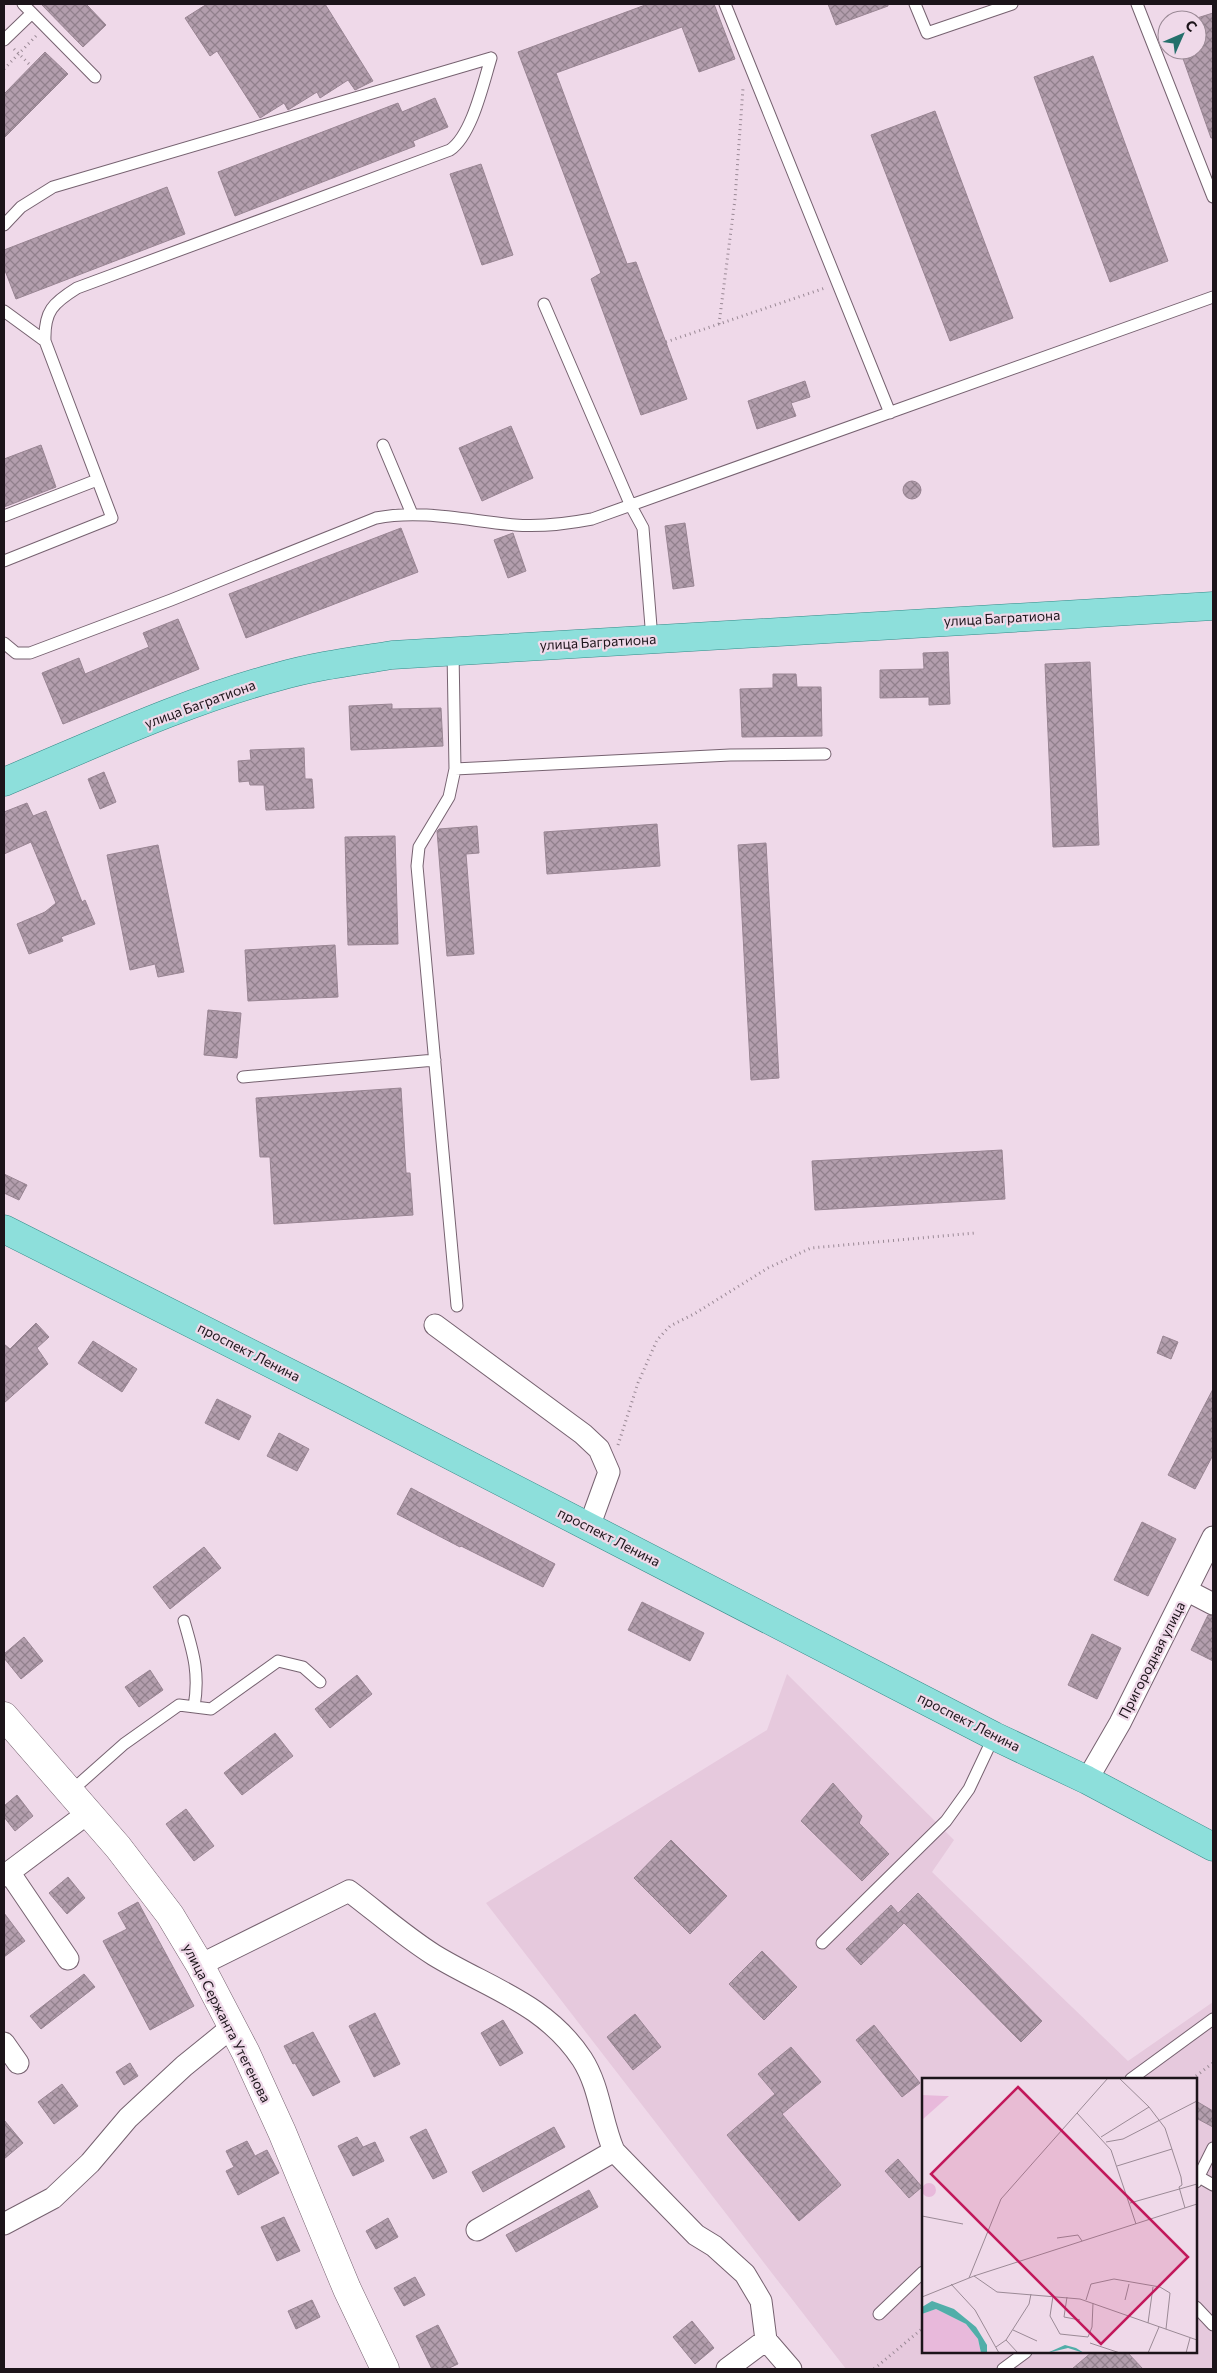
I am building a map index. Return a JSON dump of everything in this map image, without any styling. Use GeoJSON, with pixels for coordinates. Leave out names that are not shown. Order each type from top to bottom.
{"type":"FeatureCollection","features":[{"type":"Feature","properties":{"kind":"main road","name":"улица Багратиона"},"geometry":{"type":"LineString","coordinates":[[4,782],[214,696],[277,676],[392,655],[1213,606]]}},
{"type":"Feature","properties":{"kind":"main road","name":"проспект Ленина"},"geometry":{"type":"LineString","coordinates":[[4,1229],[994,1736],[1087,1780],[1213,1847]]}},
{"type":"Feature","properties":{"kind":"main road","name":"улица Сержанта Утегенова"},"geometry":{"type":"LineString","coordinates":[[4,1716],[118,1847],[170,1915],[200,1965],[246,2053],[282,2132],[346,2289],[385,2369]]}},
{"type":"Feature","properties":{"kind":"street"},"geometry":{"type":"LineString","coordinates":[[435,1325],[583,1434],[599,1449],[609,1472],[589,1527]]}},
{"type":"Feature","properties":{"kind":"street","name":"Пригородная улица"},"geometry":{"type":"LineString","coordinates":[[1087,1780],[1120,1723],[1188,1591],[1213,1537]]}},
{"type":"Feature","properties":{"kind":"street"},"geometry":{"type":"LineString","coordinates":[[1188,1591],[1213,1604]]}},
{"type":"Feature","properties":{"kind":"street"},"geometry":{"type":"LineString","coordinates":[[68,1959],[6,1874],[88,1813]]}},
{"type":"Feature","properties":{"kind":"street"},"geometry":{"type":"LineString","coordinates":[[200,1965],[349,1891],[434,1955],[528,2004],[543,2015],[582,2059],[597,2088],[608,2136],[614,2151],[696,2235],[714,2246],[745,2274],[761,2302],[766,2340],[791,2369]]}},
{"type":"Feature","properties":{"kind":"street"},"geometry":{"type":"LineString","coordinates":[[4,2224],[53,2198],[90,2163],[128,2118],[184,2066],[232,2027]]}},
{"type":"Feature","properties":{"kind":"street"},"geometry":{"type":"LineString","coordinates":[[4,2043],[18,2062]]}},
{"type":"Feature","properties":{"kind":"street"},"geometry":{"type":"LineString","coordinates":[[476,2230],[614,2151]]}},
{"type":"Feature","properties":{"kind":"street"},"geometry":{"type":"LineString","coordinates":[[727,2369],[766,2340]]}},
{"type":"Feature","properties":{"kind":"lane"},"geometry":{"type":"LineString","coordinates":[[23,4],[95,76]]}},
{"type":"Feature","properties":{"kind":"lane"},"geometry":{"type":"LineString","coordinates":[[725,4],[890,413]]}},
{"type":"Feature","properties":{"kind":"lane"},"geometry":{"type":"LineString","coordinates":[[915,4],[927,33],[1012,4]]}},
{"type":"Feature","properties":{"kind":"lane"},"geometry":{"type":"LineString","coordinates":[[1137,4],[1213,197]]}},
{"type":"Feature","properties":{"kind":"lane"},"geometry":{"type":"LineString","coordinates":[[4,40],[32,13]]}},
{"type":"Feature","properties":{"kind":"lane"},"geometry":{"type":"LineString","coordinates":[[4,225],[21,207],[53,187],[491,58],[467,130],[457,146],[450,150],[77,288],[57,300],[49,312],[45,328],[45,341],[112,518],[4,560]]}},
{"type":"Feature","properties":{"kind":"lane"},"geometry":{"type":"LineString","coordinates":[[4,643],[16,653],[30,654],[376,518],[412,514],[517,525],[556,526],[592,520],[1213,297]]}},
{"type":"Feature","properties":{"kind":"lane"},"geometry":{"type":"LineString","coordinates":[[544,304],[631,506],[643,528],[652,639]]}},
{"type":"Feature","properties":{"kind":"lane"},"geometry":{"type":"LineString","coordinates":[[4,311],[45,341]]}},
{"type":"Feature","properties":{"kind":"lane"},"geometry":{"type":"LineString","coordinates":[[383,445],[412,514]]}},
{"type":"Feature","properties":{"kind":"lane"},"geometry":{"type":"LineString","coordinates":[[4,516],[97,480]]}},
{"type":"Feature","properties":{"kind":"lane"},"geometry":{"type":"LineString","coordinates":[[454,651],[454,769],[449,797],[422,840],[417,866],[457,1306]]}},
{"type":"Feature","properties":{"kind":"lane"},"geometry":{"type":"LineString","coordinates":[[454,769],[730,755],[825,754]]}},
{"type":"Feature","properties":{"kind":"lane"},"geometry":{"type":"LineString","coordinates":[[243,1077],[435,1060]]}},
{"type":"Feature","properties":{"kind":"lane"},"geometry":{"type":"LineString","coordinates":[[184,1621],[197,1664],[198,1688],[194,1707]]}},
{"type":"Feature","properties":{"kind":"lane"},"geometry":{"type":"LineString","coordinates":[[70,1792],[124,1744],[179,1705],[211,1709],[278,1662],[303,1667],[320,1682]]}},
{"type":"Feature","properties":{"kind":"lane"},"geometry":{"type":"LineString","coordinates":[[822,1943],[946,1821],[969,1789],[994,1736]]}},
{"type":"Feature","properties":{"kind":"lane"},"geometry":{"type":"LineString","coordinates":[[1132,2078],[1213,2019]]}},
{"type":"Feature","properties":{"kind":"lane"},"geometry":{"type":"LineString","coordinates":[[1213,2148],[1197,2179],[1213,2185]]}},
{"type":"Feature","properties":{"kind":"lane"},"geometry":{"type":"LineString","coordinates":[[879,2314],[922,2273]]}},
{"type":"Feature","properties":{"kind":"lane"},"geometry":{"type":"LineString","coordinates":[[1197,2308],[1213,2325]]}},
{"type":"Feature","properties":{"kind":"lane"},"geometry":{"type":"LineString","coordinates":[[1003,2369],[1025,2353]]}},
{"type":"Feature","properties":{"kind":"path"},"geometry":{"type":"LineString","coordinates":[[4,69],[45,27]]}},
{"type":"Feature","properties":{"kind":"path"},"geometry":{"type":"LineString","coordinates":[[4,40],[31,66]]}},
{"type":"Feature","properties":{"kind":"path"},"geometry":{"type":"LineString","coordinates":[[719,324],[735,199],[743,84],[749,64]]}},
{"type":"Feature","properties":{"kind":"path"},"geometry":{"type":"LineString","coordinates":[[666,342],[838,284]]}},
{"type":"Feature","properties":{"kind":"path"},"geometry":{"type":"LineString","coordinates":[[609,1472],[638,1383],[657,1340],[670,1326],[694,1314],[768,1268],[811,1248],[975,1233]]}},
{"type":"Feature","properties":{"kind":"path"},"geometry":{"type":"LineString","coordinates":[[1193,2078],[1213,2063]]}},
{"type":"Feature","properties":{"kind":"path"},"geometry":{"type":"LineString","coordinates":[[874,2369],[922,2329]]}},
{"type":"Feature","properties":{"kind":"shaded area"},"geometry":{"type":"Polygon","coordinates":[[[787,1674],[954,1840],[932,1872],[1128,2061],[1213,2002],[1213,2369],[846,2369],[486,1903],[767,1730],[787,1674]]]}},
{"type":"Feature","properties":{"kind":"building"},"geometry":{"type":"Polygon","coordinates":[[[41,4],[86,4],[106,25],[83,47],[41,4]]]}},
{"type":"Feature","properties":{"kind":"building"},"geometry":{"type":"Polygon","coordinates":[[[207,4],[325,4],[373,81],[355,90],[348,80],[320,98],[317,92],[288,110],[284,103],[260,118],[217,51],[210,56],[185,18],[207,4]]]}},
{"type":"Feature","properties":{"kind":"building"},"geometry":{"type":"Polygon","coordinates":[[[648,4],[714,4],[735,59],[699,72],[682,27],[556,73],[627,264],[636,262],[687,399],[641,415],[591,279],[601,273],[518,52],[648,4]]]}},
{"type":"Feature","properties":{"kind":"building"},"geometry":{"type":"Polygon","coordinates":[[[828,4],[888,4],[888,6],[836,25],[828,4]]]}},
{"type":"Feature","properties":{"kind":"building"},"geometry":{"type":"Polygon","coordinates":[[[1213,13],[1213,138],[1211,138],[1184,60],[1207,60],[1207,15],[1213,13]]]}},
{"type":"Feature","properties":{"kind":"building"},"geometry":{"type":"Polygon","coordinates":[[[45,52],[68,74],[4,138],[4,94],[45,52]]]}},
{"type":"Feature","properties":{"kind":"building"},"geometry":{"type":"Polygon","coordinates":[[[1093,56],[1168,261],[1110,282],[1034,77],[1093,56]]]}},
{"type":"Feature","properties":{"kind":"building"},"geometry":{"type":"Polygon","coordinates":[[[435,98],[448,127],[413,141],[415,146],[235,216],[218,172],[398,103],[402,112],[435,98]]]}},
{"type":"Feature","properties":{"kind":"building"},"geometry":{"type":"Polygon","coordinates":[[[935,111],[1013,318],[950,341],[871,135],[935,111]]]}},
{"type":"Feature","properties":{"kind":"building"},"geometry":{"type":"Polygon","coordinates":[[[481,164],[513,255],[482,265],[450,174],[481,164]]]}},
{"type":"Feature","properties":{"kind":"building"},"geometry":{"type":"Polygon","coordinates":[[[167,187],[185,234],[16,299],[4,268],[4,250],[167,187]]]}},
{"type":"Feature","properties":{"kind":"building"},"geometry":{"type":"Polygon","coordinates":[[[805,381],[810,397],[791,403],[796,416],[757,429],[748,401],[805,381]]]}},
{"type":"Feature","properties":{"kind":"building"},"geometry":{"type":"Polygon","coordinates":[[[511,426],[533,478],[482,501],[459,448],[511,426]]]}},
{"type":"Feature","properties":{"kind":"building"},"geometry":{"type":"Polygon","coordinates":[[[41,445],[56,487],[4,507],[4,459],[41,445]]]}},
{"type":"Feature","properties":{"kind":"building"},"geometry":{"type":"Polygon","coordinates":[[[912,481],[918,484],[921,490],[918,496],[912,499],[906,496],[903,490],[906,484],[912,481]]]}},
{"type":"Feature","properties":{"kind":"building"},"geometry":{"type":"Polygon","coordinates":[[[685,523],[694,586],[673,589],[665,526],[685,523]]]}},
{"type":"Feature","properties":{"kind":"building"},"geometry":{"type":"Polygon","coordinates":[[[401,528],[418,572],[246,638],[229,594],[401,528]]]}},
{"type":"Feature","properties":{"kind":"building"},"geometry":{"type":"Polygon","coordinates":[[[513,533],[526,571],[508,578],[494,540],[513,533]]]}},
{"type":"Feature","properties":{"kind":"building"},"geometry":{"type":"Polygon","coordinates":[[[178,619],[199,669],[63,724],[42,673],[79,658],[85,674],[149,647],[143,633],[178,619]]]}},
{"type":"Feature","properties":{"kind":"building"},"geometry":{"type":"Polygon","coordinates":[[[948,652],[950,704],[929,705],[929,697],[880,698],[880,670],[924,669],[923,653],[948,652]]]}},
{"type":"Feature","properties":{"kind":"building"},"geometry":{"type":"Polygon","coordinates":[[[1090,662],[1099,845],[1053,847],[1045,664],[1090,662]]]}},
{"type":"Feature","properties":{"kind":"building"},"geometry":{"type":"Polygon","coordinates":[[[773,674],[796,674],[797,687],[821,687],[822,736],[742,737],[740,689],[773,688],[773,674]]]}},
{"type":"Feature","properties":{"kind":"building"},"geometry":{"type":"Polygon","coordinates":[[[392,704],[392,709],[441,708],[443,746],[351,750],[349,706],[392,704]]]}},
{"type":"Feature","properties":{"kind":"building"},"geometry":{"type":"Polygon","coordinates":[[[304,748],[305,779],[312,779],[314,808],[266,810],[264,785],[250,785],[249,781],[239,782],[238,761],[251,760],[250,750],[304,748]]]}},
{"type":"Feature","properties":{"kind":"building"},"geometry":{"type":"Polygon","coordinates":[[[104,772],[116,802],[100,809],[88,779],[104,772]]]}},
{"type":"Feature","properties":{"kind":"building"},"geometry":{"type":"Polygon","coordinates":[[[27,803],[33,816],[46,811],[82,902],[85,900],[95,924],[61,937],[63,941],[29,954],[17,924],[45,912],[56,903],[31,842],[4,854],[4,812],[27,803]]]}},
{"type":"Feature","properties":{"kind":"building"},"geometry":{"type":"Polygon","coordinates":[[[657,824],[660,866],[547,874],[544,832],[657,824]]]}},
{"type":"Feature","properties":{"kind":"building"},"geometry":{"type":"Polygon","coordinates":[[[477,826],[479,853],[466,854],[474,954],[447,956],[437,831],[439,829],[477,826]]]}},
{"type":"Feature","properties":{"kind":"building"},"geometry":{"type":"Polygon","coordinates":[[[395,836],[398,944],[348,945],[345,837],[395,836]]]}},
{"type":"Feature","properties":{"kind":"building"},"geometry":{"type":"Polygon","coordinates":[[[766,843],[779,1078],[751,1080],[738,845],[766,843]]]}},
{"type":"Feature","properties":{"kind":"building"},"geometry":{"type":"Polygon","coordinates":[[[158,845],[184,972],[158,977],[155,964],[130,970],[107,855],[158,845]]]}},
{"type":"Feature","properties":{"kind":"building"},"geometry":{"type":"Polygon","coordinates":[[[335,945],[338,997],[248,1001],[245,950],[335,945]]]}},
{"type":"Feature","properties":{"kind":"building"},"geometry":{"type":"Polygon","coordinates":[[[208,1010],[241,1013],[237,1058],[204,1055],[208,1010]]]}},
{"type":"Feature","properties":{"kind":"building"},"geometry":{"type":"Polygon","coordinates":[[[401,1088],[406,1173],[410,1173],[413,1215],[274,1224],[270,1157],[260,1157],[256,1098],[401,1088]]]}},
{"type":"Feature","properties":{"kind":"building"},"geometry":{"type":"Polygon","coordinates":[[[1002,1150],[1005,1199],[815,1210],[812,1161],[1002,1150]]]}},
{"type":"Feature","properties":{"kind":"building"},"geometry":{"type":"Polygon","coordinates":[[[4,1174],[27,1185],[19,1200],[4,1193],[4,1174]]]}},
{"type":"Feature","properties":{"kind":"building"},"geometry":{"type":"Polygon","coordinates":[[[36,1323],[49,1337],[37,1348],[48,1364],[4,1403],[4,1344],[10,1349],[36,1323]]]}},
{"type":"Feature","properties":{"kind":"building"},"geometry":{"type":"Polygon","coordinates":[[[1163,1336],[1178,1342],[1171,1359],[1157,1353],[1163,1336]]]}},
{"type":"Feature","properties":{"kind":"building"},"geometry":{"type":"Polygon","coordinates":[[[93,1341],[137,1369],[122,1392],[78,1363],[93,1341]]]}},
{"type":"Feature","properties":{"kind":"building"},"geometry":{"type":"Polygon","coordinates":[[[1213,1389],[1213,1455],[1195,1489],[1168,1475],[1213,1389]]]}},
{"type":"Feature","properties":{"kind":"building"},"geometry":{"type":"Polygon","coordinates":[[[217,1399],[251,1416],[239,1440],[205,1423],[217,1399]]]}},
{"type":"Feature","properties":{"kind":"building"},"geometry":{"type":"Polygon","coordinates":[[[279,1433],[309,1449],[297,1471],[267,1456],[279,1433]]]}},
{"type":"Feature","properties":{"kind":"building"},"geometry":{"type":"Polygon","coordinates":[[[411,1488],[555,1564],[543,1587],[397,1514],[411,1488]]]}},
{"type":"Feature","properties":{"kind":"building"},"geometry":{"type":"Polygon","coordinates":[[[1142,1522],[1176,1539],[1148,1596],[1114,1580],[1142,1522]]]}},
{"type":"Feature","properties":{"kind":"building"},"geometry":{"type":"Polygon","coordinates":[[[204,1547],[221,1568],[170,1609],[153,1587],[204,1547]]]}},
{"type":"Feature","properties":{"kind":"building"},"geometry":{"type":"Polygon","coordinates":[[[642,1602],[704,1633],[690,1661],[628,1630],[642,1602]]]}},
{"type":"Feature","properties":{"kind":"building"},"geometry":{"type":"Polygon","coordinates":[[[1208,1615],[1213,1616],[1213,1661],[1191,1650],[1208,1615]]]}},
{"type":"Feature","properties":{"kind":"building"},"geometry":{"type":"Polygon","coordinates":[[[1092,1634],[1121,1648],[1097,1699],[1068,1685],[1092,1634]]]}},
{"type":"Feature","properties":{"kind":"building"},"geometry":{"type":"Polygon","coordinates":[[[24,1637],[43,1661],[21,1679],[4,1658],[4,1654],[24,1637]]]}},
{"type":"Feature","properties":{"kind":"building"},"geometry":{"type":"Polygon","coordinates":[[[150,1670],[163,1690],[139,1707],[125,1687],[150,1670]]]}},
{"type":"Feature","properties":{"kind":"building"},"geometry":{"type":"Polygon","coordinates":[[[357,1675],[372,1694],[330,1728],[315,1709],[357,1675]]]}},
{"type":"Feature","properties":{"kind":"building"},"geometry":{"type":"Polygon","coordinates":[[[275,1733],[293,1756],[242,1795],[224,1773],[275,1733]]]}},
{"type":"Feature","properties":{"kind":"building"},"geometry":{"type":"Polygon","coordinates":[[[833,1783],[862,1816],[859,1823],[889,1854],[862,1881],[801,1821],[833,1783]]]}},
{"type":"Feature","properties":{"kind":"building"},"geometry":{"type":"Polygon","coordinates":[[[17,1795],[33,1816],[15,1831],[4,1817],[4,1806],[17,1795]]]}},
{"type":"Feature","properties":{"kind":"building"},"geometry":{"type":"Polygon","coordinates":[[[186,1809],[214,1846],[194,1861],[166,1824],[186,1809]]]}},
{"type":"Feature","properties":{"kind":"building"},"geometry":{"type":"Polygon","coordinates":[[[671,1840],[727,1896],[690,1934],[634,1878],[671,1840]]]}},
{"type":"Feature","properties":{"kind":"building"},"geometry":{"type":"Polygon","coordinates":[[[68,1877],[85,1898],[67,1914],[49,1893],[68,1877]]]}},
{"type":"Feature","properties":{"kind":"building"},"geometry":{"type":"Polygon","coordinates":[[[918,1893],[1042,2021],[1021,2042],[904,1923],[861,1965],[846,1949],[891,1905],[898,1913],[918,1893]]]}},
{"type":"Feature","properties":{"kind":"building"},"geometry":{"type":"Polygon","coordinates":[[[138,1902],[194,2006],[150,2030],[103,1941],[127,1929],[118,1913],[138,1902]]]}},
{"type":"Feature","properties":{"kind":"building"},"geometry":{"type":"Polygon","coordinates":[[[4,1913],[25,1941],[4,1957],[4,1913]]]}},
{"type":"Feature","properties":{"kind":"building"},"geometry":{"type":"Polygon","coordinates":[[[762,1951],[797,1987],[764,2020],[729,1984],[762,1951]]]}},
{"type":"Feature","properties":{"kind":"building"},"geometry":{"type":"Polygon","coordinates":[[[84,1974],[95,1987],[41,2029],[30,2016],[84,1974]]]}},
{"type":"Feature","properties":{"kind":"building"},"geometry":{"type":"Polygon","coordinates":[[[375,2013],[400,2064],[374,2077],[349,2026],[375,2013]]]}},
{"type":"Feature","properties":{"kind":"building"},"geometry":{"type":"Polygon","coordinates":[[[635,2014],[661,2047],[633,2070],[607,2037],[635,2014]]]}},
{"type":"Feature","properties":{"kind":"building"},"geometry":{"type":"Polygon","coordinates":[[[503,2020],[523,2053],[500,2066],[481,2033],[503,2020]]]}},
{"type":"Feature","properties":{"kind":"building"},"geometry":{"type":"Polygon","coordinates":[[[874,2025],[920,2083],[902,2097],[856,2040],[874,2025]]]}},
{"type":"Feature","properties":{"kind":"building"},"geometry":{"type":"Polygon","coordinates":[[[313,2032],[340,2082],[313,2096],[284,2046],[313,2032]]]}},
{"type":"Feature","properties":{"kind":"building"},"geometry":{"type":"Polygon","coordinates":[[[791,2047],[821,2082],[782,2114],[841,2185],[799,2221],[727,2135],[775,2094],[758,2074],[791,2047]]]}},
{"type":"Feature","properties":{"kind":"building"},"geometry":{"type":"Polygon","coordinates":[[[130,2063],[138,2076],[124,2085],[116,2072],[130,2063]]]}},
{"type":"Feature","properties":{"kind":"building"},"geometry":{"type":"Polygon","coordinates":[[[62,2084],[78,2106],[54,2124],[38,2102],[62,2084]]]}},
{"type":"Feature","properties":{"kind":"building"},"geometry":{"type":"Polygon","coordinates":[[[1197,2102],[1213,2111],[1213,2127],[1197,2119],[1197,2102]]]}},
{"type":"Feature","properties":{"kind":"building"},"geometry":{"type":"Polygon","coordinates":[[[4,2120],[23,2143],[4,2159],[4,2120]]]}},
{"type":"Feature","properties":{"kind":"building"},"geometry":{"type":"Polygon","coordinates":[[[554,2127],[565,2147],[483,2192],[472,2172],[554,2127]]]}},
{"type":"Feature","properties":{"kind":"building"},"geometry":{"type":"Polygon","coordinates":[[[426,2129],[447,2172],[433,2179],[410,2137],[426,2129]]]}},
{"type":"Feature","properties":{"kind":"building"},"geometry":{"type":"Polygon","coordinates":[[[357,2137],[363,2147],[375,2142],[384,2161],[353,2176],[338,2146],[357,2137]]]}},
{"type":"Feature","properties":{"kind":"building"},"geometry":{"type":"Polygon","coordinates":[[[247,2141],[255,2156],[267,2150],[279,2173],[238,2195],[226,2171],[234,2167],[226,2151],[247,2141]]]}},
{"type":"Feature","properties":{"kind":"building"},"geometry":{"type":"Polygon","coordinates":[[[898,2159],[922,2187],[909,2198],[885,2171],[898,2159]]]}},
{"type":"Feature","properties":{"kind":"building"},"geometry":{"type":"Polygon","coordinates":[[[589,2190],[598,2207],[516,2252],[506,2235],[589,2190]]]}},
{"type":"Feature","properties":{"kind":"building"},"geometry":{"type":"Polygon","coordinates":[[[284,2217],[300,2251],[277,2261],[261,2227],[284,2217]]]}},
{"type":"Feature","properties":{"kind":"building"},"geometry":{"type":"Polygon","coordinates":[[[388,2218],[398,2237],[376,2249],[366,2231],[388,2218]]]}},
{"type":"Feature","properties":{"kind":"building"},"geometry":{"type":"Polygon","coordinates":[[[415,2277],[425,2295],[404,2306],[394,2288],[415,2277]]]}},
{"type":"Feature","properties":{"kind":"building"},"geometry":{"type":"Polygon","coordinates":[[[312,2300],[320,2317],[296,2329],[288,2311],[312,2300]]]}},
{"type":"Feature","properties":{"kind":"building"},"geometry":{"type":"Polygon","coordinates":[[[692,2321],[714,2348],[695,2364],[673,2337],[692,2321]]]}},
{"type":"Feature","properties":{"kind":"building"},"geometry":{"type":"Polygon","coordinates":[[[438,2325],[458,2364],[447,2369],[432,2369],[416,2336],[438,2325]]]}},
{"type":"Feature","properties":{"kind":"building"},"geometry":{"type":"Polygon","coordinates":[[[1091,2353],[1128,2353],[1143,2369],[1072,2369],[1091,2353]]]}}]}
